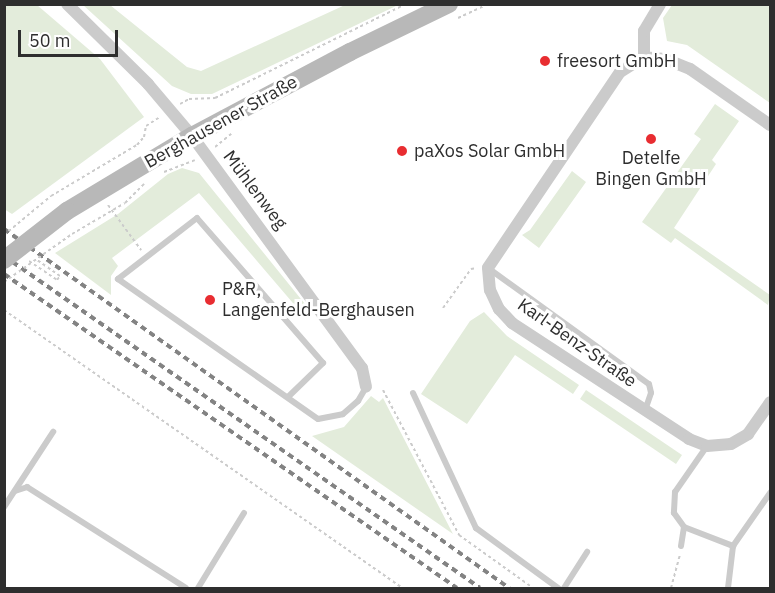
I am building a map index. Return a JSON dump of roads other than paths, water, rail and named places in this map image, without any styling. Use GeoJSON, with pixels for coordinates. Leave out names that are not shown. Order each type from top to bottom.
{"type":"FeatureCollection","features":[{"type":"Feature","properties":{"kind":"main road","name":"Berghausener Straße"},"geometry":{"type":"LineString","coordinates":[[4,260],[67,211],[192,136],[350,52],[449,13]]}},
{"type":"Feature","properties":{"kind":"street","name":"Mühlenweg"},"geometry":{"type":"LineString","coordinates":[[67,4],[148,84],[192,136],[362,368],[366,387]]}},
{"type":"Feature","properties":{"kind":"street"},"geometry":{"type":"LineString","coordinates":[[644,57],[645,31],[660,4]]}},
{"type":"Feature","properties":{"kind":"street"},"geometry":{"type":"LineString","coordinates":[[488,268],[620,72],[644,57],[665,59],[690,69],[771,125]]}},
{"type":"Feature","properties":{"kind":"street","name":"Karl-Benz-Straße"},"geometry":{"type":"LineString","coordinates":[[488,268],[490,290],[499,309],[512,323],[644,411],[707,446]]}},
{"type":"Feature","properties":{"kind":"street"},"geometry":{"type":"LineString","coordinates":[[707,446],[731,444],[748,434],[771,402]]}},
{"type":"Feature","properties":{"kind":"lane"},"geometry":{"type":"LineString","coordinates":[[288,397],[323,363],[197,218],[118,279],[318,419],[329,420],[358,401],[366,387]]}},
{"type":"Feature","properties":{"kind":"lane"},"geometry":{"type":"LineString","coordinates":[[488,268],[649,384],[651,393],[644,411]]}},
{"type":"Feature","properties":{"kind":"lane"},"geometry":{"type":"LineString","coordinates":[[413,393],[477,528],[558,588]]}},
{"type":"Feature","properties":{"kind":"lane"},"geometry":{"type":"LineString","coordinates":[[4,507],[53,432]]}},
{"type":"Feature","properties":{"kind":"lane"},"geometry":{"type":"LineString","coordinates":[[707,446],[675,492],[674,513],[684,527],[733,546]]}},
{"type":"Feature","properties":{"kind":"lane"},"geometry":{"type":"LineString","coordinates":[[15,491],[27,488],[186,588]]}},
{"type":"Feature","properties":{"kind":"lane"},"geometry":{"type":"LineString","coordinates":[[728,588],[733,546],[771,493]]}},
{"type":"Feature","properties":{"kind":"lane"},"geometry":{"type":"LineString","coordinates":[[198,588],[244,513]]}},
{"type":"Feature","properties":{"kind":"lane"},"geometry":{"type":"LineString","coordinates":[[681,546],[684,527]]}},
{"type":"Feature","properties":{"kind":"lane"},"geometry":{"type":"LineString","coordinates":[[564,588],[587,552]]}},
{"type":"Feature","properties":{"kind":"railway"},"geometry":{"type":"LineString","coordinates":[[4,229],[509,588]]}},
{"type":"Feature","properties":{"kind":"railway"},"geometry":{"type":"LineString","coordinates":[[4,256],[480,588]]}},
{"type":"Feature","properties":{"kind":"railway"},"geometry":{"type":"LineString","coordinates":[[4,274],[457,588]]}},
{"type":"Feature","properties":{"kind":"place","name":"freesort GmbH"},"geometry":{"type":"Point","coordinates":[545,61]}},
{"type":"Feature","properties":{"kind":"place","name":"Detelfe Bingen GmbH"},"geometry":{"type":"Point","coordinates":[651,139]}},
{"type":"Feature","properties":{"kind":"place","name":"paXos Solar GmbH"},"geometry":{"type":"Point","coordinates":[402,151]}},
{"type":"Feature","properties":{"kind":"place","name":"P&R, Langenfeld-Berghausen"},"geometry":{"type":"Point","coordinates":[210,300]}}]}
